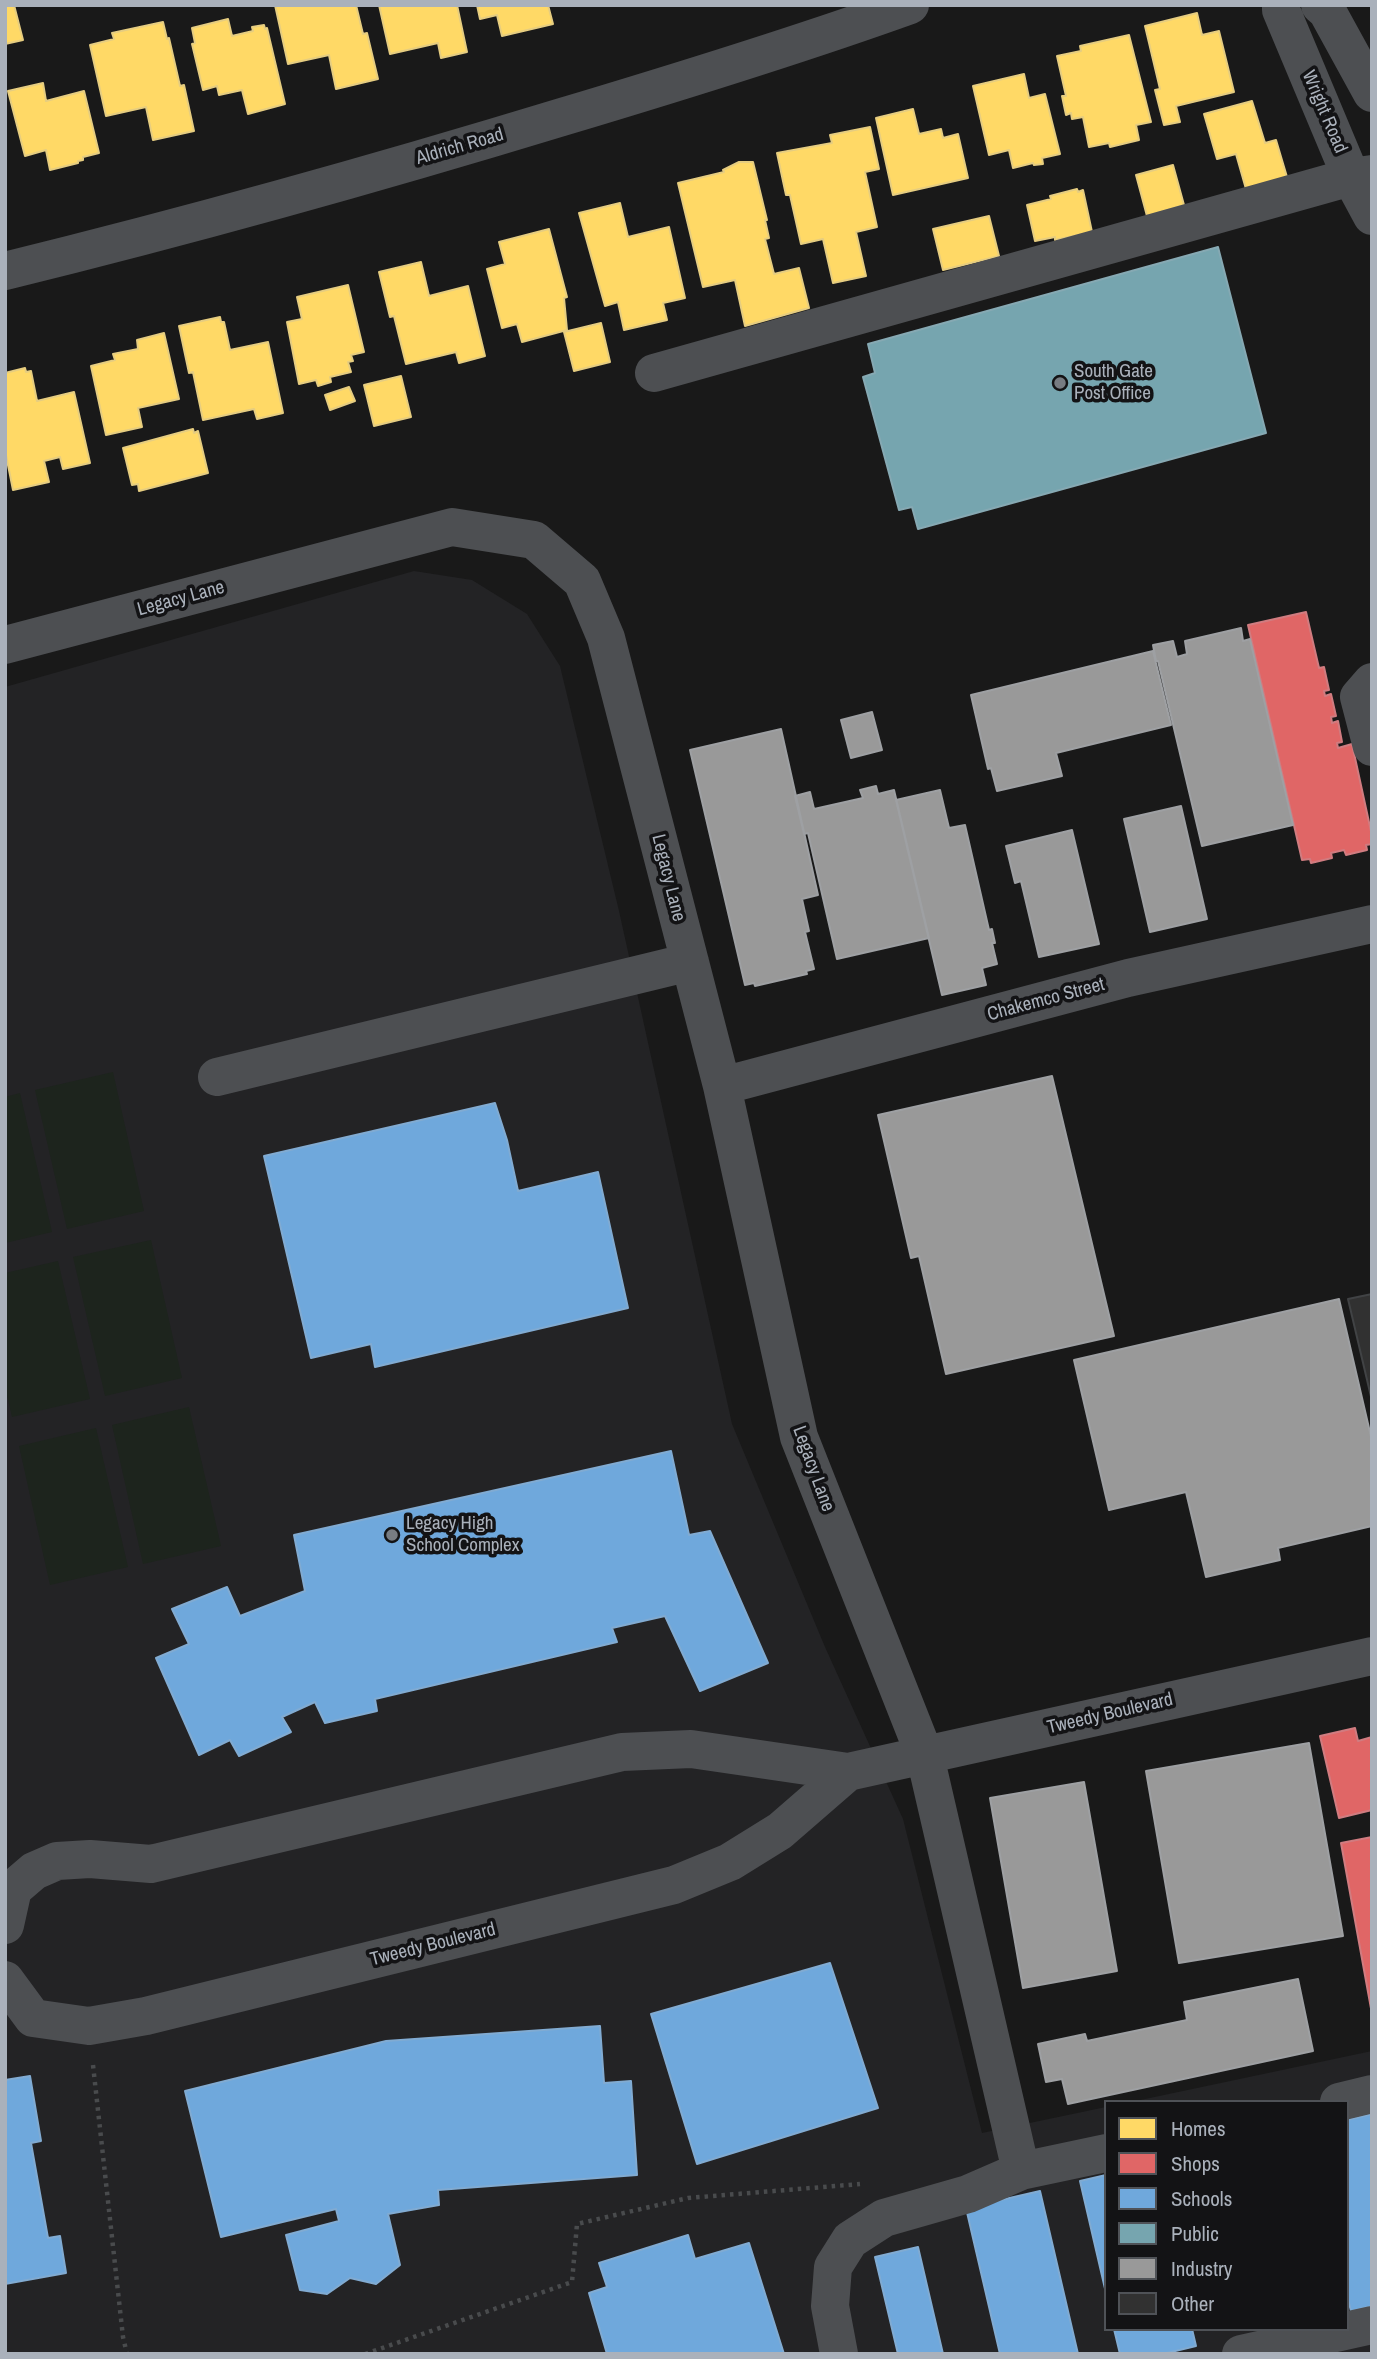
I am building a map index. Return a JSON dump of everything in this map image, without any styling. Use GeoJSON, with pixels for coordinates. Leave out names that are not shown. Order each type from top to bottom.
{"type":"FeatureCollection","features":[{"type":"Feature","properties":{"kind":"street","name":"Aldrich Road"},"geometry":{"type":"LineString","coordinates":[[5,271],[289,197],[488,140],[671,84],[910,5]]}},
{"type":"Feature","properties":{"kind":"street","name":"Wright Road"},"geometry":{"type":"LineString","coordinates":[[1281,5],[1281,10],[1361,175],[1372,216]]}},
{"type":"Feature","properties":{"kind":"street"},"geometry":{"type":"LineString","coordinates":[[1320,5],[1327,11],[1372,93]]}},
{"type":"Feature","properties":{"kind":"street"},"geometry":{"type":"LineString","coordinates":[[654,373],[1361,175]]}},
{"type":"Feature","properties":{"kind":"street","name":"Legacy Lane"},"geometry":{"type":"LineString","coordinates":[[5,645],[452,527],[534,540],[582,581],[606,638],[722,1086],[799,1437],[925,1756],[1021,2171]]}},
{"type":"Feature","properties":{"kind":"street"},"geometry":{"type":"LineString","coordinates":[[1372,682],[1359,697],[1372,747]]}},
{"type":"Feature","properties":{"kind":"street","name":"Chakemco Street"},"geometry":{"type":"LineString","coordinates":[[722,1086],[1128,978],[1372,924]]}},
{"type":"Feature","properties":{"kind":"street"},"geometry":{"type":"LineString","coordinates":[[217,1077],[690,962]]}},
{"type":"Feature","properties":{"kind":"street","name":"Tweedy Boulevard"},"geometry":{"type":"LineString","coordinates":[[5,1925],[13,1889],[34,1871],[57,1861],[90,1859],[151,1864],[622,1752],[691,1749],[848,1772],[1372,1656]]}},
{"type":"Feature","properties":{"kind":"street","name":"Tweedy Boulevard"},"geometry":{"type":"LineString","coordinates":[[5,1980],[33,2018],[89,2026],[146,2016],[674,1885],[730,1862],[780,1831],[848,1772]]}},
{"type":"Feature","properties":{"kind":"street"},"geometry":{"type":"LineString","coordinates":[[1347,2100],[1372,2094]]}},
{"type":"Feature","properties":{"kind":"street"},"geometry":{"type":"LineString","coordinates":[[839,2354],[830,2306],[833,2267],[850,2240],[884,2218],[968,2194],[1021,2171],[1104,2153]]}},
{"type":"Feature","properties":{"kind":"street"},"geometry":{"type":"LineString","coordinates":[[1349,2330],[1372,2325]]}},
{"type":"Feature","properties":{"kind":"street"},"geometry":{"type":"LineString","coordinates":[[1241,2354],[1345,2331]]}},
{"type":"Feature","properties":{"kind":"path"},"geometry":{"type":"LineString","coordinates":[[89,2026],[127,2354]]}},
{"type":"Feature","properties":{"kind":"path"},"geometry":{"type":"LineString","coordinates":[[365,2354],[572,2282],[577,2224],[688,2198],[868,2183]]}},
{"type":"Feature","properties":{"kind":"shaded area","name":"Legacy High School Complex"},"geometry":{"type":"Polygon","coordinates":[[[414,571],[472,580],[527,614],[560,666],[619,911],[732,1424],[825,1647],[903,1819],[982,2133],[1104,2107],[1104,2331],[1349,2331],[1349,2100],[1140,2100],[1372,2051],[1372,2354],[5,2354],[5,687],[414,571]]]}},
{"type":"Feature","properties":{"kind":"shaded area"},"geometry":{"type":"Polygon","coordinates":[[[113,1072],[144,1211],[67,1229],[35,1090],[113,1072]]]}},
{"type":"Feature","properties":{"kind":"shaded area"},"geometry":{"type":"Polygon","coordinates":[[[20,1093],[52,1232],[5,1243],[5,1097],[20,1093]]]}},
{"type":"Feature","properties":{"kind":"shaded area"},"geometry":{"type":"Polygon","coordinates":[[[151,1240],[182,1378],[105,1396],[73,1257],[151,1240]]]}},
{"type":"Feature","properties":{"kind":"shaded area"},"geometry":{"type":"Polygon","coordinates":[[[58,1261],[90,1399],[12,1417],[5,1387],[5,1273],[58,1261]]]}},
{"type":"Feature","properties":{"kind":"shaded area"},"geometry":{"type":"Polygon","coordinates":[[[189,1407],[221,1546],[143,1564],[112,1425],[189,1407]]]}},
{"type":"Feature","properties":{"kind":"shaded area"},"geometry":{"type":"Polygon","coordinates":[[[96,1428],[128,1567],[50,1585],[19,1446],[96,1428]]]}},
{"type":"Feature","properties":{"kind":"building: Homes"},"geometry":{"type":"Polygon","coordinates":[[[5,5],[14,5],[23,40],[5,44],[5,5]]]}},
{"type":"Feature","properties":{"kind":"building: Homes"},"geometry":{"type":"Polygon","coordinates":[[[275,5],[356,5],[363,34],[367,33],[378,79],[336,89],[329,55],[288,64],[275,5]]]}},
{"type":"Feature","properties":{"kind":"building: Homes"},"geometry":{"type":"Polygon","coordinates":[[[379,5],[457,5],[467,52],[441,58],[438,43],[390,54],[379,5]]]}},
{"type":"Feature","properties":{"kind":"building: Homes"},"geometry":{"type":"Polygon","coordinates":[[[477,5],[548,5],[553,24],[502,36],[497,15],[480,19],[477,5]]]}},
{"type":"Feature","properties":{"kind":"building: Homes"},"geometry":{"type":"Polygon","coordinates":[[[1197,13],[1202,35],[1219,31],[1234,92],[1176,106],[1180,122],[1164,125],[1155,90],[1160,89],[1145,26],[1197,13]]]}},
{"type":"Feature","properties":{"kind":"building: Homes"},"geometry":{"type":"Polygon","coordinates":[[[228,19],[232,36],[253,31],[252,27],[264,25],[265,29],[267,28],[285,104],[248,114],[242,90],[219,95],[217,86],[203,90],[192,44],[195,43],[192,28],[228,19]]]}},
{"type":"Feature","properties":{"kind":"building: Homes"},"geometry":{"type":"Polygon","coordinates":[[[163,22],[180,86],[184,85],[194,131],[153,140],[146,107],[106,116],[90,45],[114,39],[112,33],[163,22]]]}},
{"type":"Feature","properties":{"kind":"building: Homes"},"geometry":{"type":"Polygon","coordinates":[[[1129,35],[1151,122],[1136,125],[1139,140],[1110,147],[1109,143],[1089,147],[1083,117],[1072,119],[1071,113],[1066,115],[1062,96],[1066,96],[1057,56],[1081,51],[1080,46],[1129,35]]]}},
{"type":"Feature","properties":{"kind":"building: Homes"},"geometry":{"type":"Polygon","coordinates":[[[1024,74],[1029,98],[1045,94],[1060,154],[1042,158],[1043,164],[1033,163],[1013,168],[1009,150],[989,155],[973,86],[1024,74]]]}},
{"type":"Feature","properties":{"kind":"building: Homes"},"geometry":{"type":"Polygon","coordinates":[[[43,83],[46,101],[84,91],[99,153],[83,157],[78,163],[50,170],[46,150],[25,156],[8,91],[43,83]]]}},
{"type":"Feature","properties":{"kind":"building: Homes"},"geometry":{"type":"Polygon","coordinates":[[[1252,101],[1265,143],[1276,140],[1287,177],[1246,189],[1236,154],[1217,159],[1204,114],[1252,101]]]}},
{"type":"Feature","properties":{"kind":"building: Homes"},"geometry":{"type":"Polygon","coordinates":[[[913,109],[919,134],[941,129],[943,138],[958,134],[968,178],[893,195],[876,118],[913,109]]]}},
{"type":"Feature","properties":{"kind":"building: Homes"},"geometry":{"type":"Polygon","coordinates":[[[870,127],[879,169],[865,172],[877,227],[856,232],[866,276],[833,283],[823,239],[801,244],[777,153],[832,143],[830,135],[870,127]]]}},
{"type":"Feature","properties":{"kind":"building: Homes"},"geometry":{"type":"Polygon","coordinates":[[[739,162],[753,162],[767,220],[769,238],[765,239],[774,274],[799,268],[809,308],[745,326],[735,280],[703,287],[678,183],[724,172],[723,170],[739,162]]]}},
{"type":"Feature","properties":{"kind":"building: Homes"},"geometry":{"type":"Polygon","coordinates":[[[1173,165],[1184,205],[1147,216],[1136,175],[1173,165]]]}},
{"type":"Feature","properties":{"kind":"building: Homes"},"geometry":{"type":"Polygon","coordinates":[[[1077,189],[1078,192],[1083,190],[1092,232],[1055,240],[1055,237],[1035,241],[1027,205],[1077,189]]]}},
{"type":"Feature","properties":{"kind":"building: Homes"},"geometry":{"type":"Polygon","coordinates":[[[620,203],[628,237],[669,227],[685,298],[663,303],[667,320],[624,330],[618,302],[605,306],[579,213],[620,203]]]}},
{"type":"Feature","properties":{"kind":"building: Homes"},"geometry":{"type":"Polygon","coordinates":[[[989,216],[999,256],[943,270],[933,229],[989,216]]]}},
{"type":"Feature","properties":{"kind":"building: Homes"},"geometry":{"type":"Polygon","coordinates":[[[549,229],[567,297],[564,298],[567,330],[522,342],[517,324],[502,328],[487,269],[505,264],[499,242],[549,229]]]}},
{"type":"Feature","properties":{"kind":"building: Homes"},"geometry":{"type":"Polygon","coordinates":[[[421,262],[429,296],[468,286],[485,356],[459,363],[456,352],[406,364],[394,316],[390,317],[379,272],[421,262]]]}},
{"type":"Feature","properties":{"kind":"building: Homes"},"geometry":{"type":"Polygon","coordinates":[[[348,285],[364,352],[351,355],[353,361],[348,362],[351,372],[330,377],[331,382],[318,386],[316,380],[299,384],[287,322],[302,319],[297,297],[348,285]]]}},
{"type":"Feature","properties":{"kind":"building: Homes"},"geometry":{"type":"Polygon","coordinates":[[[220,317],[221,322],[224,322],[230,350],[268,342],[283,413],[257,419],[254,409],[203,420],[193,372],[189,373],[179,326],[220,317]]]}},
{"type":"Feature","properties":{"kind":"building: Homes"},"geometry":{"type":"Polygon","coordinates":[[[601,323],[610,362],[574,371],[564,332],[601,323]]]}},
{"type":"Feature","properties":{"kind":"building: Homes"},"geometry":{"type":"Polygon","coordinates":[[[164,333],[179,399],[138,408],[142,427],[106,435],[91,366],[115,360],[113,354],[138,349],[137,340],[164,333]]]}},
{"type":"Feature","properties":{"kind":"building: Homes"},"geometry":{"type":"Polygon","coordinates":[[[25,368],[26,372],[31,371],[37,401],[74,392],[90,463],[63,469],[60,457],[44,461],[49,482],[13,490],[5,450],[5,373],[25,368]]]}},
{"type":"Feature","properties":{"kind":"building: Homes"},"geometry":{"type":"Polygon","coordinates":[[[401,376],[411,417],[374,426],[364,385],[401,376]]]}},
{"type":"Feature","properties":{"kind":"building: Homes"},"geometry":{"type":"Polygon","coordinates":[[[349,387],[355,401],[330,410],[325,395],[349,387]]]}},
{"type":"Feature","properties":{"kind":"building: Homes"},"geometry":{"type":"Polygon","coordinates":[[[193,429],[194,433],[198,431],[208,473],[139,491],[138,484],[132,485],[123,448],[193,429]]]}},
{"type":"Feature","properties":{"kind":"building: Shops"},"geometry":{"type":"Polygon","coordinates":[[[1306,612],[1319,668],[1324,667],[1329,690],[1324,691],[1325,696],[1331,694],[1336,716],[1331,717],[1332,723],[1338,721],[1342,742],[1337,743],[1338,748],[1352,744],[1372,836],[1372,844],[1366,845],[1367,850],[1346,855],[1344,850],[1331,853],[1332,858],[1311,863],[1310,859],[1302,860],[1248,625],[1306,612]]]}},
{"type":"Feature","properties":{"kind":"building: Shops"},"geometry":{"type":"Polygon","coordinates":[[[1355,1728],[1358,1741],[1372,1737],[1372,1810],[1339,1818],[1320,1736],[1355,1728]]]}},
{"type":"Feature","properties":{"kind":"building: Shops"},"geometry":{"type":"Polygon","coordinates":[[[1372,1837],[1372,2014],[1341,1843],[1372,1837]]]}},
{"type":"Feature","properties":{"kind":"building: Schools"},"geometry":{"type":"Polygon","coordinates":[[[495,1103],[507,1140],[518,1191],[598,1172],[628,1308],[375,1367],[371,1344],[311,1358],[264,1156],[495,1103]]]}},
{"type":"Feature","properties":{"kind":"building: Schools"},"geometry":{"type":"Polygon","coordinates":[[[671,1451],[689,1535],[710,1531],[768,1663],[700,1691],[665,1616],[612,1628],[617,1642],[375,1699],[377,1711],[325,1723],[315,1702],[282,1717],[291,1732],[239,1756],[230,1740],[199,1755],[156,1658],[189,1644],[172,1609],[227,1587],[240,1616],[305,1591],[294,1535],[671,1451]]]}},
{"type":"Feature","properties":{"kind":"building: Schools"},"geometry":{"type":"Polygon","coordinates":[[[830,1963],[878,2108],[697,2164],[651,2014],[830,1963]]]}},
{"type":"Feature","properties":{"kind":"building: Schools"},"geometry":{"type":"Polygon","coordinates":[[[600,2026],[604,2083],[631,2081],[637,2175],[438,2190],[439,2205],[388,2214],[400,2265],[376,2284],[350,2278],[327,2294],[300,2290],[286,2235],[339,2221],[336,2209],[221,2237],[185,2091],[386,2041],[600,2026]]]}},
{"type":"Feature","properties":{"kind":"building: Schools"},"geometry":{"type":"Polygon","coordinates":[[[30,2076],[41,2141],[31,2143],[48,2238],[60,2236],[66,2273],[5,2284],[5,2080],[30,2076]]]}},
{"type":"Feature","properties":{"kind":"building: Schools"},"geometry":{"type":"Polygon","coordinates":[[[1372,2114],[1372,2306],[1351,2311],[1349,2303],[1349,2120],[1372,2114]]]}},
{"type":"Feature","properties":{"kind":"building: Schools"},"geometry":{"type":"Polygon","coordinates":[[[1104,2175],[1104,2284],[1080,2181],[1104,2175]]]}},
{"type":"Feature","properties":{"kind":"building: Schools"},"geometry":{"type":"Polygon","coordinates":[[[1040,2191],[1078,2354],[1000,2354],[966,2208],[1040,2191]]]}},
{"type":"Feature","properties":{"kind":"building: Schools"},"geometry":{"type":"Polygon","coordinates":[[[688,2235],[695,2259],[749,2243],[784,2354],[607,2354],[589,2293],[607,2287],[599,2263],[688,2235]]]}},
{"type":"Feature","properties":{"kind":"building: Schools"},"geometry":{"type":"Polygon","coordinates":[[[918,2247],[943,2354],[898,2354],[875,2257],[918,2247]]]}},
{"type":"Feature","properties":{"kind":"building: Schools"},"geometry":{"type":"Polygon","coordinates":[[[1114,2331],[1192,2331],[1196,2346],[1163,2354],[1120,2354],[1114,2331]]]}},
{"type":"Feature","properties":{"kind":"building: Public","name":"South Gate Post Office"},"geometry":{"type":"Polygon","coordinates":[[[1218,247],[1266,433],[918,529],[912,507],[899,510],[863,377],[875,373],[868,344],[1218,247]]]}},
{"type":"Feature","properties":{"kind":"building: Industry"},"geometry":{"type":"Polygon","coordinates":[[[1241,628],[1243,641],[1250,639],[1293,825],[1202,846],[1153,645],[1173,641],[1177,657],[1187,654],[1185,641],[1241,628]]]}},
{"type":"Feature","properties":{"kind":"building: Industry"},"geometry":{"type":"Polygon","coordinates":[[[1153,651],[1171,725],[1056,753],[1062,776],[997,791],[991,768],[988,769],[971,695],[1153,651]]]}},
{"type":"Feature","properties":{"kind":"building: Industry"},"geometry":{"type":"Polygon","coordinates":[[[872,712],[882,750],[851,758],[841,720],[872,712]]]}},
{"type":"Feature","properties":{"kind":"building: Industry"},"geometry":{"type":"Polygon","coordinates":[[[781,729],[818,895],[802,899],[809,931],[805,932],[814,969],[806,971],[807,974],[755,986],[754,983],[745,985],[690,750],[781,729]]]}},
{"type":"Feature","properties":{"kind":"building: Industry"},"geometry":{"type":"Polygon","coordinates":[[[876,786],[878,794],[894,790],[929,938],[837,959],[808,833],[804,834],[795,796],[810,792],[814,809],[863,798],[860,790],[876,786]]]}},
{"type":"Feature","properties":{"kind":"building: Industry"},"geometry":{"type":"Polygon","coordinates":[[[940,790],[949,828],[965,825],[989,930],[992,929],[997,964],[982,968],[986,985],[942,995],[896,800],[940,790]]]}},
{"type":"Feature","properties":{"kind":"building: Industry"},"geometry":{"type":"Polygon","coordinates":[[[1181,806],[1207,919],[1150,932],[1124,819],[1181,806]]]}},
{"type":"Feature","properties":{"kind":"building: Industry"},"geometry":{"type":"Polygon","coordinates":[[[1072,830],[1099,944],[1039,957],[1021,881],[1015,883],[1006,846],[1072,830]]]}},
{"type":"Feature","properties":{"kind":"building: Industry"},"geometry":{"type":"Polygon","coordinates":[[[1052,1076],[1114,1336],[946,1374],[919,1256],[911,1258],[878,1115],[1052,1076]]]}},
{"type":"Feature","properties":{"kind":"building: Industry"},"geometry":{"type":"Polygon","coordinates":[[[1339,1299],[1372,1441],[1372,1526],[1278,1548],[1280,1560],[1206,1577],[1186,1492],[1109,1510],[1074,1360],[1339,1299]]]}},
{"type":"Feature","properties":{"kind":"building: Industry"},"geometry":{"type":"Polygon","coordinates":[[[1309,1743],[1343,1936],[1179,1963],[1146,1771],[1309,1743]]]}},
{"type":"Feature","properties":{"kind":"building: Industry"},"geometry":{"type":"Polygon","coordinates":[[[1084,1782],[1117,1971],[1023,1988],[990,1798],[1084,1782]]]}},
{"type":"Feature","properties":{"kind":"building: Industry"},"geometry":{"type":"Polygon","coordinates":[[[1298,1979],[1313,2051],[1068,2104],[1062,2079],[1046,2082],[1038,2044],[1085,2034],[1087,2041],[1187,2020],[1184,2002],[1298,1979]]]}},
{"type":"Feature","properties":{"kind":"building: Other"},"geometry":{"type":"Polygon","coordinates":[[[1372,1294],[1372,1401],[1348,1299],[1372,1294]]]}},
{"type":"Feature","properties":{"kind":"place","name":"South Gate Post Office"},"geometry":{"type":"Point","coordinates":[1060,383]}},
{"type":"Feature","properties":{"kind":"place","name":"Legacy High School Complex"},"geometry":{"type":"Point","coordinates":[392,1535]}}]}
